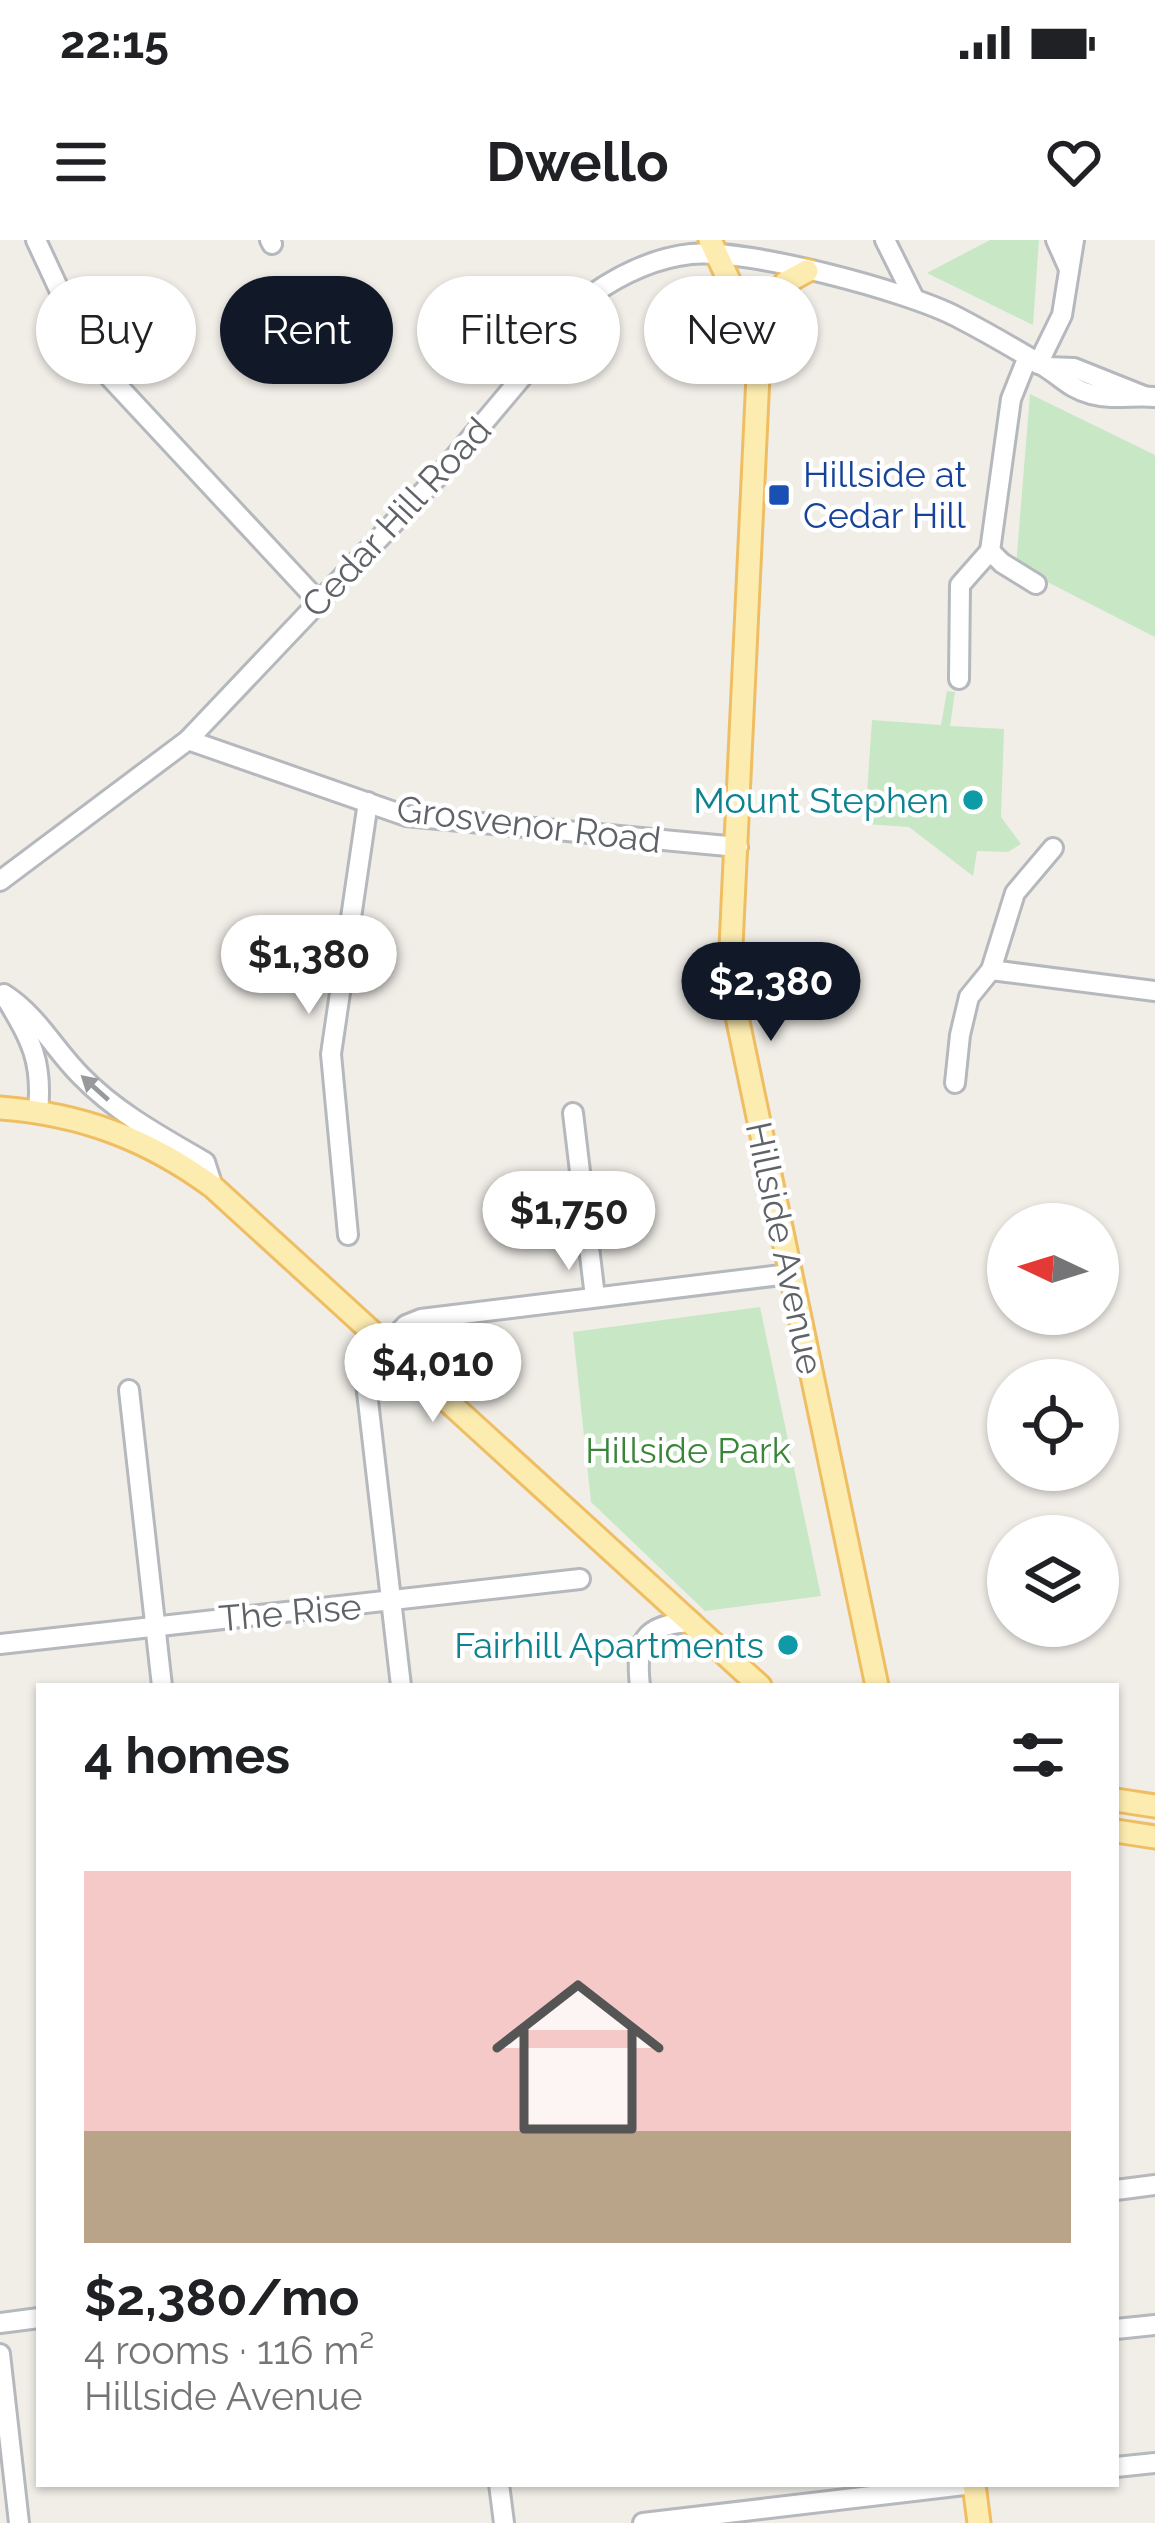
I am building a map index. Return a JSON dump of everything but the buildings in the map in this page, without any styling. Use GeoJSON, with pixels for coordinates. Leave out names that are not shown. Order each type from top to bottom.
{"type":"FeatureCollection","features":[{"type":"Feature","properties":{"kind":"main road","name":"Hillside Avenue"},"geometry":{"type":"LineString","coordinates":[[714,246],[747,319],[757,358],[759,394],[732,987],[877,1683]]}},
{"type":"Feature","properties":{"kind":"main road"},"geometry":{"type":"LineString","coordinates":[[759,394],[782,291],[806,271]]}},
{"type":"Feature","properties":{"kind":"main road"},"geometry":{"type":"LineString","coordinates":[[0,1108],[38,1111],[137,1139],[213,1187],[757,1683]]}},
{"type":"Feature","properties":{"kind":"main road"},"geometry":{"type":"LineString","coordinates":[[1119,1800],[1155,1806]]}},
{"type":"Feature","properties":{"kind":"main road"},"geometry":{"type":"LineString","coordinates":[[1119,1831],[1155,1837]]}},
{"type":"Feature","properties":{"kind":"main road"},"geometry":{"type":"LineString","coordinates":[[974,2487],[979,2523]]}},
{"type":"Feature","properties":{"kind":"street"},"geometry":{"type":"LineString","coordinates":[[36,240],[90,356],[318,602]]}},
{"type":"Feature","properties":{"kind":"street"},"geometry":{"type":"LineString","coordinates":[[885,240],[914,298]]}},
{"type":"Feature","properties":{"kind":"street"},"geometry":{"type":"LineString","coordinates":[[1056,240],[1070,273]]}},
{"type":"Feature","properties":{"kind":"street"},"geometry":{"type":"LineString","coordinates":[[959,679],[960,585],[990,550],[1011,399],[1062,316],[1075,240]]}},
{"type":"Feature","properties":{"kind":"street","name":"Cedar Hill Road"},"geometry":{"type":"LineString","coordinates":[[0,881],[188,740],[443,470],[591,296],[640,267],[714,246],[914,298],[962,319],[1062,382],[1090,394],[1150,397]]}},
{"type":"Feature","properties":{"kind":"street"},"geometry":{"type":"LineString","coordinates":[[990,550],[1036,584]]}},
{"type":"Feature","properties":{"kind":"street","name":"Grosvenor Road"},"geometry":{"type":"LineString","coordinates":[[188,740],[406,816],[738,847]]}},
{"type":"Feature","properties":{"kind":"street"},"geometry":{"type":"LineString","coordinates":[[348,1235],[331,1054],[368,802]]}},
{"type":"Feature","properties":{"kind":"street"},"geometry":{"type":"LineString","coordinates":[[956,1083],[969,997],[991,970],[1015,893],[1053,848]]}},
{"type":"Feature","properties":{"kind":"street"},"geometry":{"type":"LineString","coordinates":[[991,970],[1155,991]]}},
{"type":"Feature","properties":{"kind":"street"},"geometry":{"type":"LineString","coordinates":[[2,992],[37,1055],[38,1111]]}},
{"type":"Feature","properties":{"kind":"street"},"geometry":{"type":"LineString","coordinates":[[2,992],[30,1011],[56,1048],[103,1096],[205,1162],[213,1187]]}},
{"type":"Feature","properties":{"kind":"street"},"geometry":{"type":"LineString","coordinates":[[573,1113],[596,1297]]}},
{"type":"Feature","properties":{"kind":"street"},"geometry":{"type":"LineString","coordinates":[[401,1683],[364,1366],[383,1342],[422,1319],[789,1274]]}},
{"type":"Feature","properties":{"kind":"street"},"geometry":{"type":"LineString","coordinates":[[129,1390],[162,1683]]}},
{"type":"Feature","properties":{"kind":"street","name":"The Rise"},"geometry":{"type":"LineString","coordinates":[[0,1644],[580,1580]]}},
{"type":"Feature","properties":{"kind":"street"},"geometry":{"type":"LineString","coordinates":[[640,1683],[636,1654],[640,1644],[660,1628],[692,1622]]}},
{"type":"Feature","properties":{"kind":"street"},"geometry":{"type":"LineString","coordinates":[[1119,2190],[1155,2185]]}},
{"type":"Feature","properties":{"kind":"street"},"geometry":{"type":"LineString","coordinates":[[0,2323],[36,2318]]}},
{"type":"Feature","properties":{"kind":"street"},"geometry":{"type":"LineString","coordinates":[[1119,2329],[1155,2325]]}},
{"type":"Feature","properties":{"kind":"street"},"geometry":{"type":"LineString","coordinates":[[0,2354],[19,2523]]}},
{"type":"Feature","properties":{"kind":"street"},"geometry":{"type":"LineString","coordinates":[[1119,2468],[1155,2463]]}},
{"type":"Feature","properties":{"kind":"street"},"geometry":{"type":"LineString","coordinates":[[499,2487],[504,2523]]}},
{"type":"Feature","properties":{"kind":"street"},"geometry":{"type":"LineString","coordinates":[[643,2523],[949,2487]]}},
{"type":"Feature","properties":{"kind":"green space"},"geometry":{"type":"Polygon","coordinates":[[[990,240],[1039,240],[1033,325],[927,273],[990,240]]]}},
{"type":"Feature","properties":{"kind":"green space"},"geometry":{"type":"Polygon","coordinates":[[[1030,394],[1155,455],[1155,637],[1016,566],[1030,394]]]}},
{"type":"Feature","properties":{"kind":"green space"},"geometry":{"type":"Polygon","coordinates":[[[947,691],[955,692],[950,726],[1004,729],[1001,817],[1021,844],[1008,852],[977,851],[973,876],[909,827],[865,824],[872,720],[941,725],[947,691]]]}},
{"type":"Feature","properties":{"kind":"green space","name":"Hillside Park"},"geometry":{"type":"Polygon","coordinates":[[[760,1307],[821,1596],[705,1611],[591,1502],[573,1332],[760,1307]]]}},
{"type":"Feature","properties":{"kind":"place","name":"Hillside at Cedar Hill"},"geometry":{"type":"Point","coordinates":[779,495]}},
{"type":"Feature","properties":{"kind":"place","name":"Mount Stephen"},"geometry":{"type":"Point","coordinates":[973,800]}},
{"type":"Feature","properties":{"kind":"place","name":"Fairhill Apartments"},"geometry":{"type":"Point","coordinates":[788,1645]}}]}
